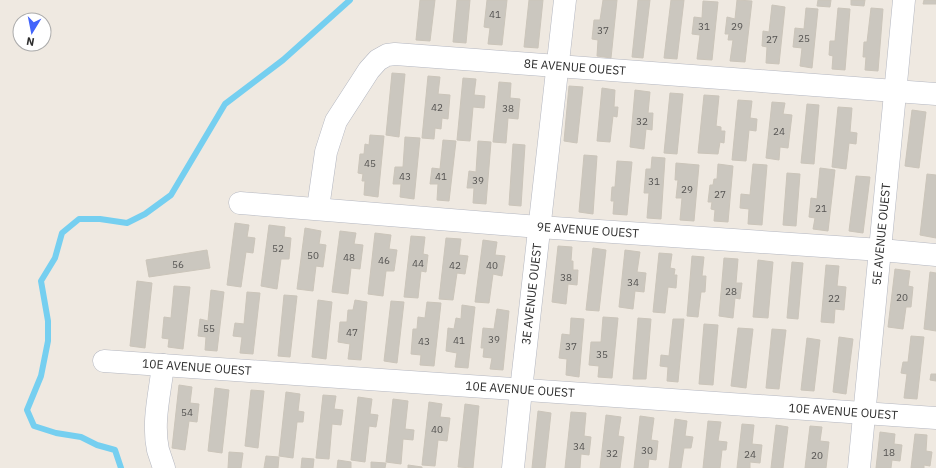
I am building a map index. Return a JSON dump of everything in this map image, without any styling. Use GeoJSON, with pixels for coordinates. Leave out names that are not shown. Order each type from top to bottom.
{"type":"FeatureCollection","features":[{"type":"Feature","properties":{"kind":"street","name":"3E AVENUE OUEST"},"geometry":{"type":"LineString","coordinates":[[513,468],[565,0]]}},
{"type":"Feature","properties":{"kind":"street","name":"5E AVENUE OUEST"},"geometry":{"type":"LineString","coordinates":[[859,468],[881,250],[894,91],[904,0]]}},
{"type":"Feature","properties":{"kind":"street","name":"8E AVENUE OUEST"},"geometry":{"type":"LineString","coordinates":[[318,208],[326,152],[336,121],[369,70],[378,60],[387,55],[396,54],[936,94]]}},
{"type":"Feature","properties":{"kind":"street","name":"9E AVENUE OUEST"},"geometry":{"type":"LineString","coordinates":[[240,203],[318,208],[539,227],[936,255]]}},
{"type":"Feature","properties":{"kind":"street","name":"10E AVENUE OUEST"},"geometry":{"type":"LineString","coordinates":[[104,361],[936,418]]}},
{"type":"Feature","properties":{"kind":"street"},"geometry":{"type":"LineString","coordinates":[[163,365],[156,418],[156,434],[158,450],[164,468]]}},
{"type":"Feature","properties":{"kind":"building"},"geometry":{"type":"Polygon","coordinates":[[[420,0],[435,0],[430,41],[416,40],[420,0]]]}},
{"type":"Feature","properties":{"kind":"building"},"geometry":{"type":"Polygon","coordinates":[[[457,0],[470,0],[466,43],[453,42],[457,0]]]}},
{"type":"Feature","properties":{"kind":"building"},"geometry":{"type":"Polygon","coordinates":[[[487,0],[507,0],[502,45],[488,44],[490,28],[484,27],[487,0]]]}},
{"type":"Feature","properties":{"kind":"building"},"geometry":{"type":"Polygon","coordinates":[[[529,0],[543,0],[538,48],[524,47],[529,0]]]}},
{"type":"Feature","properties":{"kind":"building"},"geometry":{"type":"Polygon","coordinates":[[[603,0],[617,0],[611,58],[597,56],[598,40],[592,39],[594,20],[600,20],[603,0]]]}},
{"type":"Feature","properties":{"kind":"building"},"geometry":{"type":"Polygon","coordinates":[[[638,0],[650,0],[643,58],[632,57],[638,0]]]}},
{"type":"Feature","properties":{"kind":"building"},"geometry":{"type":"Polygon","coordinates":[[[671,0],[684,0],[677,59],[664,58],[671,0]]]}},
{"type":"Feature","properties":{"kind":"building"},"geometry":{"type":"Polygon","coordinates":[[[737,0],[752,1],[745,62],[730,61],[733,40],[728,40],[729,34],[725,34],[727,17],[735,19],[737,0]]]}},
{"type":"Feature","properties":{"kind":"building"},"geometry":{"type":"Polygon","coordinates":[[[818,0],[831,0],[830,7],[817,6],[818,0]]]}},
{"type":"Feature","properties":{"kind":"building"},"geometry":{"type":"Polygon","coordinates":[[[851,0],[865,0],[864,6],[851,5],[851,0]]]}},
{"type":"Feature","properties":{"kind":"building"},"geometry":{"type":"Polygon","coordinates":[[[924,0],[936,0],[936,4],[923,4],[924,0]]]}},
{"type":"Feature","properties":{"kind":"building"},"geometry":{"type":"Polygon","coordinates":[[[703,1],[718,2],[712,60],[697,59],[700,35],[692,34],[694,17],[702,18],[703,1]]]}},
{"type":"Feature","properties":{"kind":"building"},"geometry":{"type":"Polygon","coordinates":[[[772,5],[785,7],[779,64],[766,63],[767,47],[762,46],[763,31],[769,32],[772,5]]]}},
{"type":"Feature","properties":{"kind":"building"},"geometry":{"type":"Polygon","coordinates":[[[806,8],[818,9],[812,68],[800,66],[802,48],[793,47],[795,28],[804,29],[806,8]]]}},
{"type":"Feature","properties":{"kind":"building"},"geometry":{"type":"Polygon","coordinates":[[[838,8],[850,9],[845,70],[832,69],[833,56],[829,55],[830,41],[835,41],[838,8]]]}},
{"type":"Feature","properties":{"kind":"building"},"geometry":{"type":"Polygon","coordinates":[[[871,8],[883,9],[878,71],[865,70],[866,57],[863,57],[864,42],[867,42],[871,8]]]}},
{"type":"Feature","properties":{"kind":"building"},"geometry":{"type":"Polygon","coordinates":[[[392,73],[405,74],[399,137],[386,135],[392,73]]]}},
{"type":"Feature","properties":{"kind":"building"},"geometry":{"type":"Polygon","coordinates":[[[428,76],[440,77],[438,94],[450,95],[448,119],[442,118],[441,129],[435,128],[434,139],[422,138],[428,76]]]}},
{"type":"Feature","properties":{"kind":"building"},"geometry":{"type":"Polygon","coordinates":[[[463,78],[476,79],[474,95],[485,96],[484,108],[473,107],[470,141],[457,140],[463,78]]]}},
{"type":"Feature","properties":{"kind":"building"},"geometry":{"type":"Polygon","coordinates":[[[499,82],[511,83],[510,98],[520,99],[518,119],[508,118],[506,143],[493,142],[499,82]]]}},
{"type":"Feature","properties":{"kind":"building"},"geometry":{"type":"Polygon","coordinates":[[[569,86],[583,87],[577,143],[564,141],[569,86]]]}},
{"type":"Feature","properties":{"kind":"building"},"geometry":{"type":"Polygon","coordinates":[[[602,88],[615,90],[614,107],[618,107],[617,117],[613,116],[610,142],[597,141],[602,88]]]}},
{"type":"Feature","properties":{"kind":"building"},"geometry":{"type":"Polygon","coordinates":[[[635,90],[650,92],[648,113],[653,113],[652,130],[646,129],[644,149],[630,147],[635,90]]]}},
{"type":"Feature","properties":{"kind":"building"},"geometry":{"type":"Polygon","coordinates":[[[670,93],[683,94],[677,154],[664,153],[670,93]]]}},
{"type":"Feature","properties":{"kind":"building"},"geometry":{"type":"Polygon","coordinates":[[[704,95],[719,96],[716,126],[721,127],[721,131],[725,131],[724,143],[720,142],[718,154],[698,153],[704,95]]]}},
{"type":"Feature","properties":{"kind":"building"},"geometry":{"type":"Polygon","coordinates":[[[738,100],[752,101],[750,118],[757,119],[756,131],[749,130],[746,161],[732,160],[738,100]]]}},
{"type":"Feature","properties":{"kind":"building"},"geometry":{"type":"Polygon","coordinates":[[[772,102],[785,103],[783,114],[792,115],[788,148],[780,147],[779,160],[766,158],[772,102]]]}},
{"type":"Feature","properties":{"kind":"building"},"geometry":{"type":"Polygon","coordinates":[[[807,104],[819,105],[814,164],[801,163],[807,104]]]}},
{"type":"Feature","properties":{"kind":"building"},"geometry":{"type":"Polygon","coordinates":[[[838,107],[852,108],[850,132],[857,133],[856,144],[849,143],[846,169],[832,167],[838,107]]]}},
{"type":"Feature","properties":{"kind":"building"},"geometry":{"type":"Polygon","coordinates":[[[912,110],[926,112],[919,168],[905,166],[912,110]]]}},
{"type":"Feature","properties":{"kind":"building"},"geometry":{"type":"Polygon","coordinates":[[[370,135],[384,136],[378,197],[364,195],[365,181],[362,181],[363,174],[358,173],[360,154],[364,154],[365,144],[369,145],[370,135]]]}},
{"type":"Feature","properties":{"kind":"building"},"geometry":{"type":"Polygon","coordinates":[[[405,137],[420,138],[414,199],[400,197],[401,184],[393,184],[395,167],[403,167],[405,137]]]}},
{"type":"Feature","properties":{"kind":"building"},"geometry":{"type":"Polygon","coordinates":[[[443,140],[456,141],[449,201],[437,200],[438,184],[430,184],[432,168],[440,169],[443,140]]]}},
{"type":"Feature","properties":{"kind":"building"},"geometry":{"type":"Polygon","coordinates":[[[478,141],[491,142],[486,204],[473,203],[474,188],[467,188],[469,171],[476,172],[478,141]]]}},
{"type":"Feature","properties":{"kind":"building"},"geometry":{"type":"Polygon","coordinates":[[[513,144],[525,145],[521,206],[509,205],[513,144]]]}},
{"type":"Feature","properties":{"kind":"building"},"geometry":{"type":"Polygon","coordinates":[[[584,155],[597,156],[593,214],[579,212],[584,155]]]}},
{"type":"Feature","properties":{"kind":"building"},"geometry":{"type":"Polygon","coordinates":[[[652,157],[665,158],[661,219],[647,218],[649,193],[644,193],[646,169],[651,169],[652,157]]]}},
{"type":"Feature","properties":{"kind":"building"},"geometry":{"type":"Polygon","coordinates":[[[617,161],[632,162],[627,215],[613,214],[614,201],[611,201],[612,187],[615,187],[617,161]]]}},
{"type":"Feature","properties":{"kind":"building"},"geometry":{"type":"Polygon","coordinates":[[[676,163],[699,165],[694,221],[680,220],[682,198],[676,198],[678,180],[675,180],[676,163]]]}},
{"type":"Feature","properties":{"kind":"building"},"geometry":{"type":"Polygon","coordinates":[[[718,164],[733,166],[728,222],[714,221],[715,210],[711,209],[712,202],[708,202],[710,185],[713,185],[714,179],[717,179],[718,164]]]}},
{"type":"Feature","properties":{"kind":"building"},"geometry":{"type":"Polygon","coordinates":[[[753,164],[767,165],[762,225],[748,224],[749,209],[740,208],[741,194],[750,195],[753,164]]]}},
{"type":"Feature","properties":{"kind":"building"},"geometry":{"type":"Polygon","coordinates":[[[820,168],[835,170],[828,231],[813,229],[815,218],[809,217],[811,198],[817,199],[820,168]]]}},
{"type":"Feature","properties":{"kind":"building"},"geometry":{"type":"Polygon","coordinates":[[[787,173],[800,174],[796,226],[783,225],[787,173]]]}},
{"type":"Feature","properties":{"kind":"building"},"geometry":{"type":"Polygon","coordinates":[[[927,174],[936,175],[936,238],[920,235],[927,174]]]}},
{"type":"Feature","properties":{"kind":"building"},"geometry":{"type":"Polygon","coordinates":[[[856,176],[870,177],[863,233],[849,231],[856,176]]]}},
{"type":"Feature","properties":{"kind":"building"},"geometry":{"type":"Polygon","coordinates":[[[235,223],[249,225],[247,237],[255,238],[253,253],[246,252],[241,287],[227,285],[235,223]]]}},
{"type":"Feature","properties":{"kind":"building"},"geometry":{"type":"Polygon","coordinates":[[[269,225],[285,227],[284,237],[291,238],[289,259],[281,259],[277,289],[261,286],[269,225]]]}},
{"type":"Feature","properties":{"kind":"building"},"geometry":{"type":"Polygon","coordinates":[[[305,228],[321,231],[319,244],[326,245],[323,267],[316,266],[313,291],[297,289],[305,228]]]}},
{"type":"Feature","properties":{"kind":"building"},"geometry":{"type":"Polygon","coordinates":[[[340,231],[356,233],[354,244],[363,245],[360,269],[351,268],[348,294],[332,292],[340,231]]]}},
{"type":"Feature","properties":{"kind":"building"},"geometry":{"type":"Polygon","coordinates":[[[375,233],[391,235],[389,249],[397,250],[394,271],[386,271],[383,296],[368,294],[375,233]]]}},
{"type":"Feature","properties":{"kind":"building"},"geometry":{"type":"Polygon","coordinates":[[[411,236],[425,237],[423,254],[428,255],[426,272],[421,271],[418,298],[404,297],[411,236]]]}},
{"type":"Feature","properties":{"kind":"building"},"geometry":{"type":"Polygon","coordinates":[[[446,238],[461,239],[459,255],[468,256],[465,274],[457,273],[453,300],[439,299],[446,238]]]}},
{"type":"Feature","properties":{"kind":"building"},"geometry":{"type":"Polygon","coordinates":[[[483,240],[497,242],[495,255],[505,256],[502,276],[493,274],[489,303],[475,302],[483,240]]]}},
{"type":"Feature","properties":{"kind":"building"},"geometry":{"type":"Polygon","coordinates":[[[558,246],[572,247],[571,261],[573,261],[573,270],[578,270],[577,285],[568,284],[566,304],[552,302],[558,246]]]}},
{"type":"Feature","properties":{"kind":"building"},"geometry":{"type":"Polygon","coordinates":[[[593,248],[606,250],[599,311],[586,310],[593,248]]]}},
{"type":"Feature","properties":{"kind":"building"},"geometry":{"type":"Polygon","coordinates":[[[207,250],[210,268],[149,277],[146,260],[207,250]]]}},
{"type":"Feature","properties":{"kind":"building"},"geometry":{"type":"Polygon","coordinates":[[[625,250],[640,252],[637,272],[646,273],[644,292],[635,291],[633,309],[619,307],[625,250]]]}},
{"type":"Feature","properties":{"kind":"building"},"geometry":{"type":"Polygon","coordinates":[[[659,253],[672,254],[670,268],[675,269],[674,275],[677,275],[676,288],[668,287],[665,313],[653,312],[659,253]]]}},
{"type":"Feature","properties":{"kind":"building"},"geometry":{"type":"Polygon","coordinates":[[[692,256],[704,257],[702,276],[706,276],[705,292],[701,292],[698,317],[687,316],[692,256]]]}},
{"type":"Feature","properties":{"kind":"building"},"geometry":{"type":"Polygon","coordinates":[[[724,258],[738,259],[736,283],[742,283],[740,299],[735,298],[733,318],[719,316],[724,258]]]}},
{"type":"Feature","properties":{"kind":"building"},"geometry":{"type":"Polygon","coordinates":[[[758,260],[773,262],[768,318],[753,317],[758,260]]]}},
{"type":"Feature","properties":{"kind":"building"},"geometry":{"type":"Polygon","coordinates":[[[792,262],[803,263],[798,319],[787,318],[792,262]]]}},
{"type":"Feature","properties":{"kind":"building"},"geometry":{"type":"Polygon","coordinates":[[[826,265],[839,266],[837,286],[846,287],[844,310],[835,309],[834,323],[821,322],[826,265]]]}},
{"type":"Feature","properties":{"kind":"building"},"geometry":{"type":"Polygon","coordinates":[[[895,269],[910,271],[908,286],[913,287],[911,307],[906,307],[903,329],[888,327],[895,269]]]}},
{"type":"Feature","properties":{"kind":"building"},"geometry":{"type":"Polygon","coordinates":[[[930,272],[936,273],[936,331],[924,329],[930,272]]]}},
{"type":"Feature","properties":{"kind":"building"},"geometry":{"type":"Polygon","coordinates":[[[137,281],[152,283],[145,348],[130,346],[137,281]]]}},
{"type":"Feature","properties":{"kind":"building"},"geometry":{"type":"Polygon","coordinates":[[[174,286],[190,287],[183,349],[168,347],[169,339],[162,338],[164,317],[171,318],[174,286]]]}},
{"type":"Feature","properties":{"kind":"building"},"geometry":{"type":"Polygon","coordinates":[[[211,290],[224,292],[217,351],[205,350],[206,337],[198,336],[200,319],[208,321],[211,290]]]}},
{"type":"Feature","properties":{"kind":"building"},"geometry":{"type":"Polygon","coordinates":[[[247,292],[260,293],[253,354],[240,353],[242,337],[233,336],[235,323],[244,324],[247,292]]]}},
{"type":"Feature","properties":{"kind":"building"},"geometry":{"type":"Polygon","coordinates":[[[284,295],[297,296],[290,357],[278,356],[284,295]]]}},
{"type":"Feature","properties":{"kind":"building"},"geometry":{"type":"Polygon","coordinates":[[[318,300],[332,302],[326,359],[312,357],[318,300]]]}},
{"type":"Feature","properties":{"kind":"building"},"geometry":{"type":"Polygon","coordinates":[[[355,300],[367,302],[361,360],[348,359],[350,344],[338,342],[340,322],[347,322],[348,310],[353,310],[355,300]]]}},
{"type":"Feature","properties":{"kind":"building"},"geometry":{"type":"Polygon","coordinates":[[[391,301],[404,302],[397,363],[384,361],[391,301]]]}},
{"type":"Feature","properties":{"kind":"building"},"geometry":{"type":"Polygon","coordinates":[[[427,302],[441,303],[434,366],[420,365],[421,355],[411,354],[413,329],[417,329],[418,317],[425,318],[427,302]]]}},
{"type":"Feature","properties":{"kind":"building"},"geometry":{"type":"Polygon","coordinates":[[[462,305],[475,307],[468,368],[455,367],[457,353],[446,351],[448,328],[454,329],[456,318],[461,319],[462,305]]]}},
{"type":"Feature","properties":{"kind":"building"},"geometry":{"type":"Polygon","coordinates":[[[497,309],[509,311],[503,370],[490,369],[492,358],[483,357],[484,348],[481,348],[483,328],[494,329],[497,309]]]}},
{"type":"Feature","properties":{"kind":"building"},"geometry":{"type":"Polygon","coordinates":[[[603,317],[618,318],[612,378],[598,377],[599,366],[589,365],[591,342],[601,342],[603,317]]]}},
{"type":"Feature","properties":{"kind":"building"},"geometry":{"type":"Polygon","coordinates":[[[571,318],[584,319],[579,377],[566,375],[567,359],[559,358],[562,334],[570,335],[571,318]]]}},
{"type":"Feature","properties":{"kind":"building"},"geometry":{"type":"Polygon","coordinates":[[[638,318],[651,319],[646,379],[633,379],[638,318]]]}},
{"type":"Feature","properties":{"kind":"building"},"geometry":{"type":"Polygon","coordinates":[[[673,319],[684,319],[678,382],[667,381],[668,367],[660,366],[661,355],[669,356],[673,319]]]}},
{"type":"Feature","properties":{"kind":"building"},"geometry":{"type":"Polygon","coordinates":[[[704,324],[718,325],[713,385],[699,384],[704,324]]]}},
{"type":"Feature","properties":{"kind":"building"},"geometry":{"type":"Polygon","coordinates":[[[738,328],[753,329],[746,388],[731,386],[738,328]]]}},
{"type":"Feature","properties":{"kind":"building"},"geometry":{"type":"Polygon","coordinates":[[[772,329],[786,330],[779,389],[766,388],[772,329]]]}},
{"type":"Feature","properties":{"kind":"building"},"geometry":{"type":"Polygon","coordinates":[[[911,336],[924,337],[917,399],[904,398],[907,374],[901,373],[903,362],[908,362],[911,336]]]}},
{"type":"Feature","properties":{"kind":"building"},"geometry":{"type":"Polygon","coordinates":[[[839,337],[853,339],[846,394],[833,392],[839,337]]]}},
{"type":"Feature","properties":{"kind":"building"},"geometry":{"type":"Polygon","coordinates":[[[807,338],[820,340],[814,391],[801,390],[807,338]]]}},
{"type":"Feature","properties":{"kind":"building"},"geometry":{"type":"Polygon","coordinates":[[[931,374],[936,374],[936,381],[930,380],[931,374]]]}},
{"type":"Feature","properties":{"kind":"building"},"geometry":{"type":"Polygon","coordinates":[[[179,385],[192,387],[190,403],[199,404],[197,422],[189,421],[185,450],[172,448],[179,385]]]}},
{"type":"Feature","properties":{"kind":"building"},"geometry":{"type":"Polygon","coordinates":[[[215,388],[229,390],[222,453],[208,451],[215,388]]]}},
{"type":"Feature","properties":{"kind":"building"},"geometry":{"type":"Polygon","coordinates":[[[251,390],[264,391],[258,448],[245,446],[251,390]]]}},
{"type":"Feature","properties":{"kind":"building"},"geometry":{"type":"Polygon","coordinates":[[[286,392],[300,394],[298,411],[304,412],[303,422],[297,422],[293,458],[279,456],[286,392]]]}},
{"type":"Feature","properties":{"kind":"building"},"geometry":{"type":"Polygon","coordinates":[[[323,395],[336,396],[334,409],[343,410],[341,425],[332,424],[329,459],[316,458],[323,395]]]}},
{"type":"Feature","properties":{"kind":"building"},"geometry":{"type":"Polygon","coordinates":[[[358,397],[372,399],[370,414],[378,415],[376,427],[369,426],[365,462],[351,460],[358,397]]]}},
{"type":"Feature","properties":{"kind":"building"},"geometry":{"type":"Polygon","coordinates":[[[393,399],[408,401],[405,429],[414,430],[413,440],[403,439],[401,464],[386,462],[393,399]]]}},
{"type":"Feature","properties":{"kind":"building"},"geometry":{"type":"Polygon","coordinates":[[[429,402],[442,404],[440,417],[450,418],[447,441],[438,440],[435,466],[422,465],[429,402]]]}},
{"type":"Feature","properties":{"kind":"building"},"geometry":{"type":"Polygon","coordinates":[[[465,404],[479,406],[473,468],[458,467],[465,404]]]}},
{"type":"Feature","properties":{"kind":"building"},"geometry":{"type":"Polygon","coordinates":[[[538,411],[551,413],[545,468],[532,468],[538,411]]]}},
{"type":"Feature","properties":{"kind":"building"},"geometry":{"type":"Polygon","coordinates":[[[571,412],[586,413],[584,436],[591,437],[589,455],[581,454],[580,468],[565,468],[571,412]]]}},
{"type":"Feature","properties":{"kind":"building"},"geometry":{"type":"Polygon","coordinates":[[[606,415],[621,417],[618,436],[624,437],[620,468],[600,468],[606,415]]]}},
{"type":"Feature","properties":{"kind":"building"},"geometry":{"type":"Polygon","coordinates":[[[640,416],[654,418],[651,440],[658,441],[656,460],[649,459],[648,468],[634,468],[640,416]]]}},
{"type":"Feature","properties":{"kind":"building"},"geometry":{"type":"Polygon","coordinates":[[[675,419],[687,421],[685,436],[693,437],[691,448],[684,448],[681,468],[669,468],[675,419]]]}},
{"type":"Feature","properties":{"kind":"building"},"geometry":{"type":"Polygon","coordinates":[[[708,421],[721,422],[718,441],[727,442],[726,450],[722,450],[720,468],[703,468],[708,421]]]}},
{"type":"Feature","properties":{"kind":"building"},"geometry":{"type":"Polygon","coordinates":[[[742,424],[754,425],[752,444],[762,445],[760,463],[750,462],[750,468],[737,468],[742,424]]]}},
{"type":"Feature","properties":{"kind":"building"},"geometry":{"type":"Polygon","coordinates":[[[776,425],[788,427],[783,468],[771,468],[776,425]]]}},
{"type":"Feature","properties":{"kind":"building"},"geometry":{"type":"Polygon","coordinates":[[[810,426],[822,427],[820,441],[829,442],[826,468],[805,468],[810,426]]]}},
{"type":"Feature","properties":{"kind":"building"},"geometry":{"type":"Polygon","coordinates":[[[880,432],[895,434],[894,444],[902,445],[900,461],[892,460],[891,468],[876,468],[880,432]]]}},
{"type":"Feature","properties":{"kind":"building"},"geometry":{"type":"Polygon","coordinates":[[[915,434],[927,435],[926,451],[932,452],[930,466],[924,465],[924,468],[911,468],[915,434]]]}},
{"type":"Feature","properties":{"kind":"building"},"geometry":{"type":"Polygon","coordinates":[[[229,452],[243,453],[241,468],[228,468],[229,452]]]}},
{"type":"Feature","properties":{"kind":"building"},"geometry":{"type":"Polygon","coordinates":[[[266,456],[279,457],[278,468],[264,468],[266,456]]]}},
{"type":"Feature","properties":{"kind":"building"},"geometry":{"type":"Polygon","coordinates":[[[302,458],[314,459],[313,468],[301,468],[302,458]]]}},
{"type":"Feature","properties":{"kind":"building"},"geometry":{"type":"Polygon","coordinates":[[[338,460],[351,462],[351,468],[337,468],[338,460]]]}},
{"type":"Feature","properties":{"kind":"building"},"geometry":{"type":"Polygon","coordinates":[[[371,462],[386,463],[385,468],[371,468],[371,462]]]}},
{"type":"Feature","properties":{"kind":"building"},"geometry":{"type":"Polygon","coordinates":[[[408,465],[422,467],[422,468],[408,468],[408,465]]]}},
{"type":"Feature","properties":{"kind":"waterway"},"geometry":{"type":"LineString","coordinates":[[121,468],[115,450],[97,445],[81,437],[56,433],[34,426],[27,410],[41,376],[48,341],[48,321],[41,281],[55,258],[62,233],[79,219],[100,219],[127,223],[145,214],[171,195],[225,104],[283,60],[350,0]]}}]}
